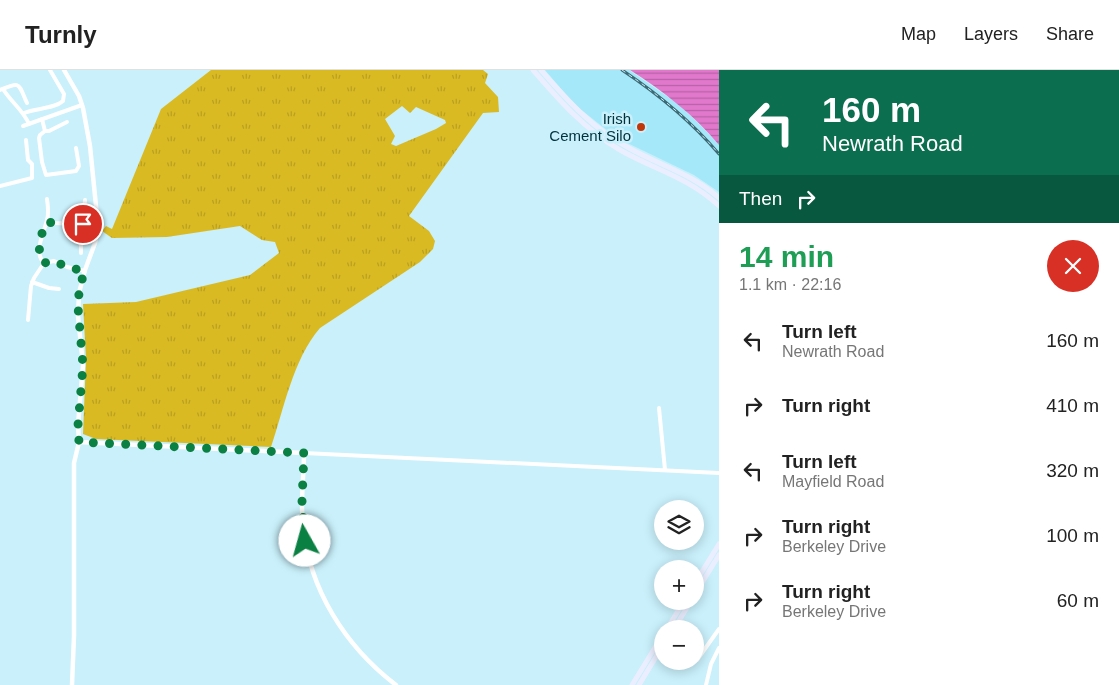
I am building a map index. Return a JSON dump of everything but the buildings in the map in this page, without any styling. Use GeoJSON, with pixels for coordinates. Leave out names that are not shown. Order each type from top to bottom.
{"type":"FeatureCollection","features":[{"type":"Feature","properties":{"kind":"main road"},"geometry":{"type":"LineString","coordinates":[[533,70],[562,103],[595,133],[620,150],[696,180],[719,198]]}},
{"type":"Feature","properties":{"kind":"main road"},"geometry":{"type":"LineString","coordinates":[[541,70],[572,105],[606,134],[693,185],[719,206]]}},
{"type":"Feature","properties":{"kind":"main road"},"geometry":{"type":"LineString","coordinates":[[704,568],[719,544]]}},
{"type":"Feature","properties":{"kind":"main road"},"geometry":{"type":"LineString","coordinates":[[704,579],[719,555]]}},
{"type":"Feature","properties":{"kind":"main road"},"geometry":{"type":"LineString","coordinates":[[632,685],[654,649]]}},
{"type":"Feature","properties":{"kind":"main road"},"geometry":{"type":"LineString","coordinates":[[639,685],[654,660]]}},
{"type":"Feature","properties":{"kind":"street"},"geometry":{"type":"LineString","coordinates":[[24,113],[33,109],[54,106],[62,101],[64,94],[50,70]]}},
{"type":"Feature","properties":{"kind":"street"},"geometry":{"type":"LineString","coordinates":[[64,70],[82,105],[90,146],[98,226],[95,243],[84,271],[78,307],[83,366],[78,425],[79,442],[74,463],[72,685]]}},
{"type":"Feature","properties":{"kind":"street"},"geometry":{"type":"LineString","coordinates":[[27,103],[19,86],[16,84],[12,84],[2,90],[15,107],[24,113],[30,124]]}},
{"type":"Feature","properties":{"kind":"street"},"geometry":{"type":"LineString","coordinates":[[23,126],[82,105]]}},
{"type":"Feature","properties":{"kind":"street"},"geometry":{"type":"LineString","coordinates":[[42,119],[45,131]]}},
{"type":"Feature","properties":{"kind":"street"},"geometry":{"type":"LineString","coordinates":[[67,122],[40,135],[42,162],[46,175],[76,171],[79,166],[76,148]]}},
{"type":"Feature","properties":{"kind":"street"},"geometry":{"type":"LineString","coordinates":[[0,186],[32,178],[32,164],[28,160],[26,140]]}},
{"type":"Feature","properties":{"kind":"street"},"geometry":{"type":"LineString","coordinates":[[32,164],[42,162]]}},
{"type":"Feature","properties":{"kind":"street"},"geometry":{"type":"LineString","coordinates":[[44,263],[40,256],[40,245],[47,222],[47,199]]}},
{"type":"Feature","properties":{"kind":"street"},"geometry":{"type":"LineString","coordinates":[[81,253],[81,244],[86,232],[83,224],[85,200]]}},
{"type":"Feature","properties":{"kind":"street"},"geometry":{"type":"LineString","coordinates":[[47,222],[83,224]]}},
{"type":"Feature","properties":{"kind":"street"},"geometry":{"type":"LineString","coordinates":[[28,320],[28,301],[32,282],[44,263],[54,261],[67,267],[84,271]]}},
{"type":"Feature","properties":{"kind":"street"},"geometry":{"type":"LineString","coordinates":[[32,282],[49,288],[59,289]]}},
{"type":"Feature","properties":{"kind":"street"},"geometry":{"type":"LineString","coordinates":[[659,408],[665,470]]}},
{"type":"Feature","properties":{"kind":"street"},"geometry":{"type":"LineString","coordinates":[[79,442],[719,473]]}},
{"type":"Feature","properties":{"kind":"street"},"geometry":{"type":"LineString","coordinates":[[304,453],[303,525],[312,569],[338,624],[366,659],[396,685]]}},
{"type":"Feature","properties":{"kind":"street"},"geometry":{"type":"LineString","coordinates":[[704,650],[719,629]]}},
{"type":"Feature","properties":{"kind":"street"},"geometry":{"type":"LineString","coordinates":[[706,685],[711,664],[719,648]]}},
{"type":"Feature","properties":{"kind":"shaded area"},"geometry":{"type":"Polygon","coordinates":[[[545,70],[629,70],[678,104],[719,145],[719,192],[694,175],[617,138],[575,105],[545,70]]]}},
{"type":"Feature","properties":{"kind":"shaded area"},"geometry":{"type":"Polygon","coordinates":[[[630,70],[719,70],[719,145],[678,104],[630,70]]]}},
{"type":"Feature","properties":{"kind":"green space"},"geometry":{"type":"Polygon","coordinates":[[[211,70],[483,70],[488,74],[485,83],[498,97],[499,112],[483,113],[409,216],[429,231],[435,241],[433,249],[420,262],[320,328],[311,340],[296,369],[271,447],[96,439],[83,434],[86,359],[83,304],[136,302],[250,275],[279,253],[275,242],[262,240],[240,226],[167,237],[112,238],[102,231],[106,226],[112,229],[161,109],[211,70]],[[402,106],[385,119],[395,136],[391,144],[396,146],[446,123],[445,120],[416,107],[410,113],[402,106]]]}},
{"type":"Feature","properties":{"kind":"railway"},"geometry":{"type":"LineString","coordinates":[[622,70],[674,109],[719,154]]}},
{"type":"Feature","properties":{"kind":"place","name":"Irish Cement Silo"},"geometry":{"type":"Point","coordinates":[641,127]}},
{"type":"Feature","properties":{"kind":"route"},"geometry":{"type":"LineString","coordinates":[[83,224],[47,222],[41,238],[40,254],[44,263],[54,261],[75,270],[84,271],[80,284],[78,307],[83,366],[78,425],[79,442],[304,453],[302,502],[305,541]]}}]}
